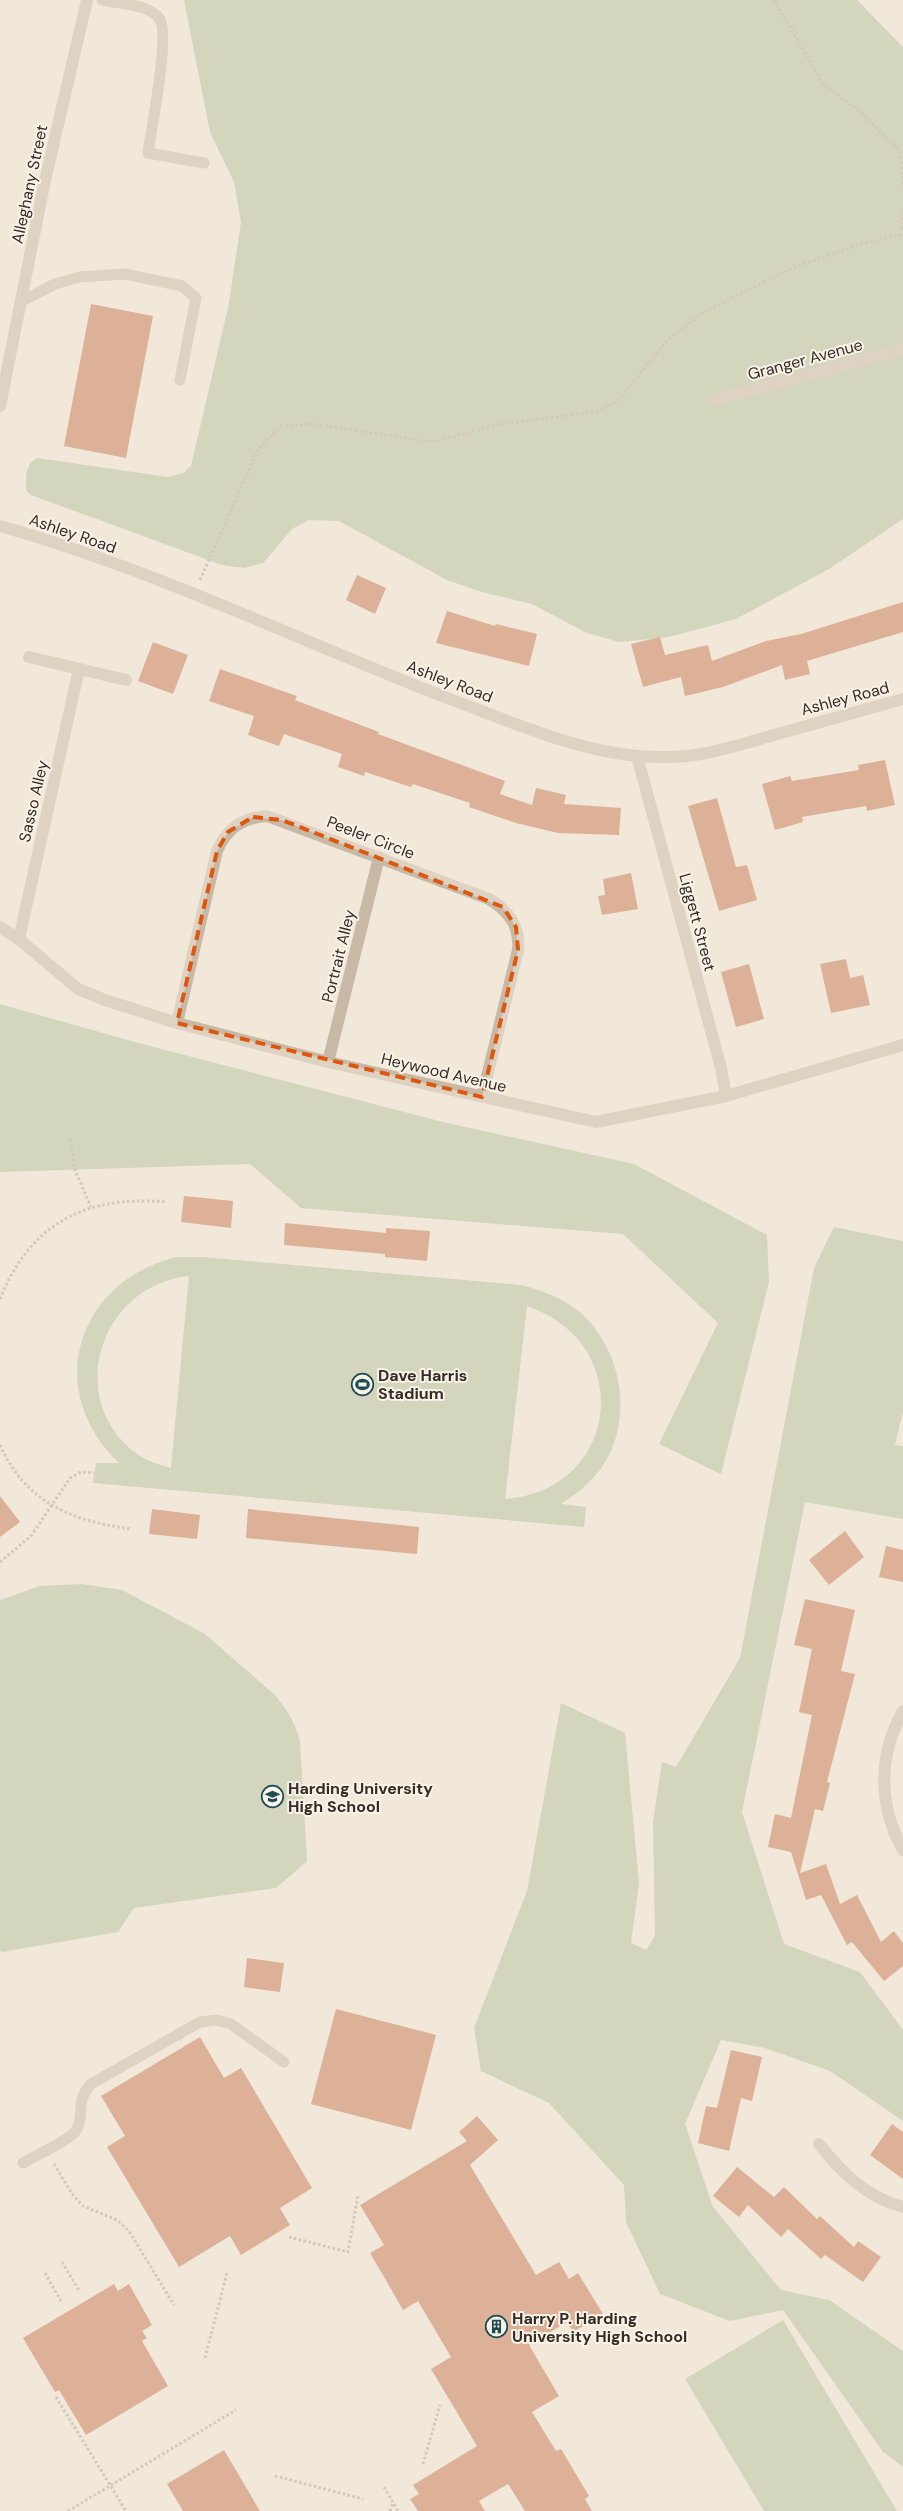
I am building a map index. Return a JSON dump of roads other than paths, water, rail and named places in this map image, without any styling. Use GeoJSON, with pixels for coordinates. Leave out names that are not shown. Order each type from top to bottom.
{"type":"FeatureCollection","features":[{"type":"Feature","properties":{"kind":"street","name":"Alleghany Street"},"geometry":{"type":"LineString","coordinates":[[0,406],[44,185],[88,0]]}},
{"type":"Feature","properties":{"kind":"street","name":"Granger Avenue"},"geometry":{"type":"LineString","coordinates":[[715,400],[903,349]]}},
{"type":"Feature","properties":{"kind":"street","name":"Ashley Road"},"geometry":{"type":"LineString","coordinates":[[0,526],[32,535],[194,594],[380,672],[525,727],[594,749],[636,756],[689,756],[721,750],[903,699]]}},
{"type":"Feature","properties":{"kind":"street"},"geometry":{"type":"LineString","coordinates":[[29,658],[126,680]]}},
{"type":"Feature","properties":{"kind":"street","name":"Sasso Alley"},"geometry":{"type":"LineString","coordinates":[[19,939],[79,669]]}},
{"type":"Feature","properties":{"kind":"street","name":"Liggett Street"},"geometry":{"type":"LineString","coordinates":[[636,756],[721,1068],[726,1096]]}},
{"type":"Feature","properties":{"kind":"street","name":"Peeler Circle"},"geometry":{"type":"LineString","coordinates":[[177,1023],[223,838],[239,823],[253,817],[268,816],[489,899],[503,907],[516,926],[518,950],[482,1097]]}},
{"type":"Feature","properties":{"kind":"street","name":"Portrait Alley"},"geometry":{"type":"LineString","coordinates":[[328,1062],[379,857]]}},
{"type":"Feature","properties":{"kind":"street","name":"Heywood Avenue"},"geometry":{"type":"LineString","coordinates":[[0,927],[19,939],[78,989],[105,1000],[177,1023],[328,1062],[596,1122],[726,1096],[903,1046]]}},
{"type":"Feature","properties":{"kind":"street"},"geometry":{"type":"LineString","coordinates":[[903,1711],[888,1745],[883,1786],[892,1826],[903,1850]]}},
{"type":"Feature","properties":{"kind":"street"},"geometry":{"type":"LineString","coordinates":[[819,2144],[853,2182],[885,2202],[903,2206]]}},
{"type":"Feature","properties":{"kind":"lane"},"geometry":{"type":"LineString","coordinates":[[102,0],[145,9],[159,16],[164,25],[161,65],[148,153],[204,163]]}},
{"type":"Feature","properties":{"kind":"lane"},"geometry":{"type":"LineString","coordinates":[[20,302],[55,284],[79,277],[125,274],[182,286],[196,298],[180,380]]}},
{"type":"Feature","properties":{"kind":"lane"},"geometry":{"type":"LineString","coordinates":[[23,2163],[74,2133],[80,2117],[80,2101],[91,2084],[200,2022],[217,2020],[231,2024],[284,2062]]}},
{"type":"Feature","properties":{"kind":"place","name":"Dave Harris Stadium"},"geometry":{"type":"Point","coordinates":[362,1384]}},
{"type":"Feature","properties":{"kind":"place","name":"Harding University High School"},"geometry":{"type":"Point","coordinates":[272,1797]}},
{"type":"Feature","properties":{"kind":"place","name":"Harry P. Harding University High School"},"geometry":{"type":"Point","coordinates":[496,2327]}}]}
